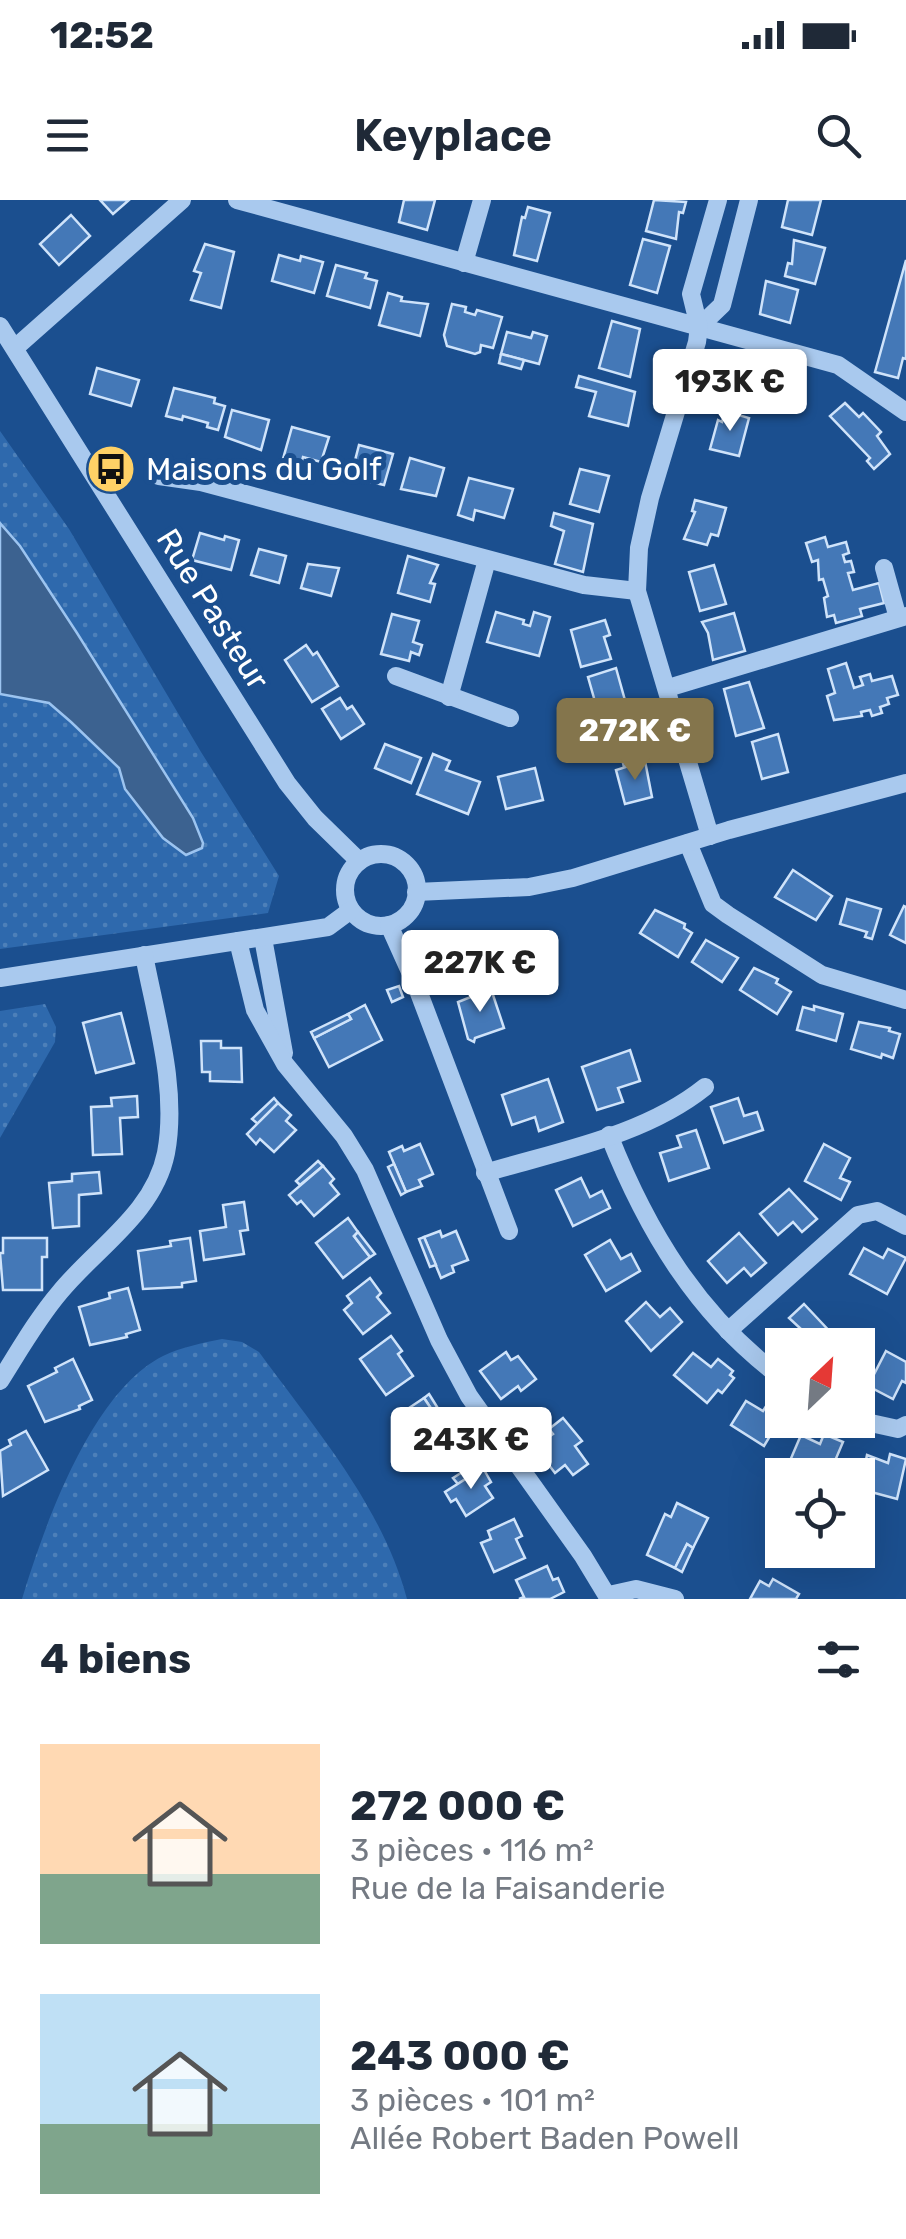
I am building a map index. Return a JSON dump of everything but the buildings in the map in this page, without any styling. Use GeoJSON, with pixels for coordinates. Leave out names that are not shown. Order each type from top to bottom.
{"type":"FeatureCollection","features":[{"type":"Feature","properties":{"kind":"street"},"geometry":{"type":"LineString","coordinates":[[15,348],[182,200]]}},
{"type":"Feature","properties":{"kind":"street"},"geometry":{"type":"LineString","coordinates":[[237,200],[838,365],[906,412]]}},
{"type":"Feature","properties":{"kind":"street"},"geometry":{"type":"LineString","coordinates":[[464,263],[482,200]]}},
{"type":"Feature","properties":{"kind":"street"},"geometry":{"type":"LineString","coordinates":[[710,836],[637,591],[650,498],[699,327],[691,294],[718,200]]}},
{"type":"Feature","properties":{"kind":"street"},"geometry":{"type":"LineString","coordinates":[[699,327],[722,305],[749,200]]}},
{"type":"Feature","properties":{"kind":"street","name":"Rue Pasteur"},"geometry":{"type":"LineString","coordinates":[[0,326],[287,783],[315,818],[359,860]]}},
{"type":"Feature","properties":{"kind":"street"},"geometry":{"type":"LineString","coordinates":[[159,476],[201,482],[584,585],[637,591]]}},
{"type":"Feature","properties":{"kind":"street"},"geometry":{"type":"LineString","coordinates":[[449,698],[488,560]]}},
{"type":"Feature","properties":{"kind":"street"},"geometry":{"type":"LineString","coordinates":[[668,688],[902,618],[884,568]]}},
{"type":"Feature","properties":{"kind":"street"},"geometry":{"type":"LineString","coordinates":[[396,676],[510,718]]}},
{"type":"Feature","properties":{"kind":"street"},"geometry":{"type":"LineString","coordinates":[[416,892],[529,887],[573,878],[906,783]]}},
{"type":"Feature","properties":{"kind":"street"},"geometry":{"type":"LineString","coordinates":[[688,843],[713,904],[728,915],[822,976],[906,1000]]}},
{"type":"Feature","properties":{"kind":"street"},"geometry":{"type":"LineString","coordinates":[[378,854],[393,856],[410,869],[416,892],[407,914],[377,926],[351,910],[344,886],[359,860],[378,854]]}},
{"type":"Feature","properties":{"kind":"street"},"geometry":{"type":"LineString","coordinates":[[0,978],[328,927],[351,910]]}},
{"type":"Feature","properties":{"kind":"street"},"geometry":{"type":"LineString","coordinates":[[390,924],[509,1231]]}},
{"type":"Feature","properties":{"kind":"street"},"geometry":{"type":"LineString","coordinates":[[263,938],[286,1064]]}},
{"type":"Feature","properties":{"kind":"street"},"geometry":{"type":"LineString","coordinates":[[238,941],[255,1010],[286,1064],[344,1136],[365,1170],[438,1340],[469,1396],[609,1597],[636,1588],[674,1599]]}},
{"type":"Feature","properties":{"kind":"street"},"geometry":{"type":"LineString","coordinates":[[0,1381],[59,1292],[134,1215],[154,1188],[166,1154],[166,1078],[144,955]]}},
{"type":"Feature","properties":{"kind":"street"},"geometry":{"type":"LineString","coordinates":[[485,1173],[609,1136],[678,1109],[705,1087]]}},
{"type":"Feature","properties":{"kind":"street"},"geometry":{"type":"LineString","coordinates":[[609,1136],[630,1189],[662,1248],[702,1303],[746,1351],[765,1365]]}},
{"type":"Feature","properties":{"kind":"street"},"geometry":{"type":"LineString","coordinates":[[728,1331],[858,1215],[877,1212],[906,1226]]}},
{"type":"Feature","properties":{"kind":"street"},"geometry":{"type":"LineString","coordinates":[[875,1424],[898,1429],[906,1425]]}},
{"type":"Feature","properties":{"kind":"shaded area"},"geometry":{"type":"Polygon","coordinates":[[[0,431],[69,529],[279,876],[268,913],[0,949],[0,431]]]}},
{"type":"Feature","properties":{"kind":"shaded area"},"geometry":{"type":"Polygon","coordinates":[[[0,523],[20,546],[77,633],[193,818],[202,848],[186,855],[163,838],[125,789],[119,768],[49,703],[0,694],[0,523]]]}},
{"type":"Feature","properties":{"kind":"shaded area"},"geometry":{"type":"Polygon","coordinates":[[[45,1004],[56,1027],[55,1042],[0,1138],[0,1011],[45,1004]]]}},
{"type":"Feature","properties":{"kind":"shaded area"},"geometry":{"type":"Polygon","coordinates":[[[222,1339],[242,1342],[259,1352],[324,1439],[381,1532],[407,1599],[22,1599],[57,1500],[93,1430],[114,1399],[137,1374],[163,1356],[222,1339]]]}},
{"type":"Feature","properties":{"kind":"place","name":"Maisons du Golf"},"geometry":{"type":"Point","coordinates":[111,469]}}]}
